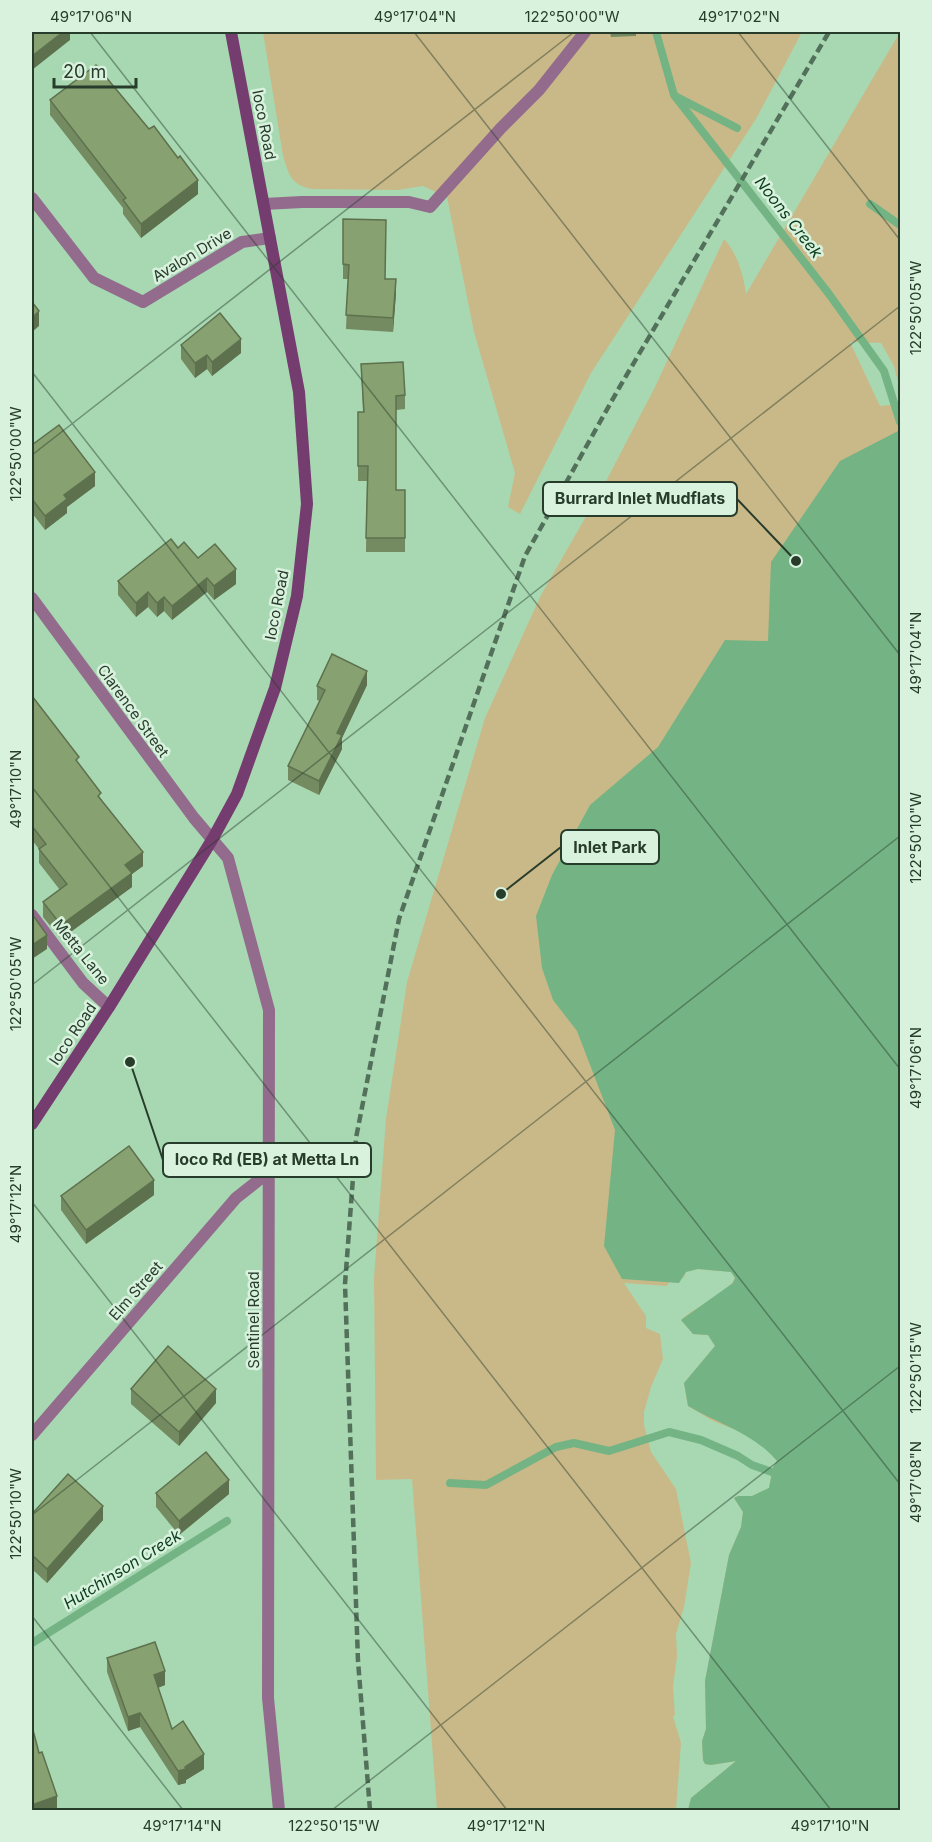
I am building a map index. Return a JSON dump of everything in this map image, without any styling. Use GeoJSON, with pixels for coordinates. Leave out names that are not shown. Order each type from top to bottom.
{"type":"FeatureCollection","features":[{"type":"Feature","properties":{"kind":"main road","name":"Ioco Road"},"geometry":{"type":"LineString","coordinates":[[32,1124],[109,1007],[212,840],[237,794],[274,688],[297,596],[307,504],[299,392],[231,32]]}},
{"type":"Feature","properties":{"kind":"street"},"geometry":{"type":"LineString","coordinates":[[264,204],[408,202],[430,207],[501,128],[539,90],[585,32]]}},
{"type":"Feature","properties":{"kind":"street","name":"Avalon Drive"},"geometry":{"type":"LineString","coordinates":[[32,198],[94,278],[143,302],[242,242],[270,238]]}},
{"type":"Feature","properties":{"kind":"street","name":"Clarence Street"},"geometry":{"type":"LineString","coordinates":[[32,598],[212,840]]}},
{"type":"Feature","properties":{"kind":"street","name":"Sentinel Road"},"geometry":{"type":"LineString","coordinates":[[212,840],[228,858],[269,1010],[268,1698],[279,1810]]}},
{"type":"Feature","properties":{"kind":"street","name":"Metta Lane"},"geometry":{"type":"LineString","coordinates":[[32,915],[83,983],[109,1007]]}},
{"type":"Feature","properties":{"kind":"street","name":"Elm Street"},"geometry":{"type":"LineString","coordinates":[[32,1435],[236,1198],[269,1172]]}},
{"type":"Feature","properties":{"kind":"shaded area"},"geometry":{"type":"Polygon","coordinates":[[[263,32],[802,32],[756,119],[591,373],[520,514],[508,507],[515,473],[474,332],[447,197],[423,186],[398,190],[312,189],[295,182],[289,174],[283,156],[263,32]]]}},
{"type":"Feature","properties":{"kind":"shaded area"},"geometry":{"type":"Polygon","coordinates":[[[900,32],[900,390],[894,366],[881,343],[850,342],[880,406],[900,404],[900,1810],[688,1810],[691,1798],[736,1761],[711,1765],[705,1764],[703,1760],[702,1741],[706,1729],[705,1681],[729,1555],[741,1527],[743,1512],[734,1498],[752,1496],[769,1488],[773,1467],[777,1461],[764,1446],[688,1406],[684,1383],[715,1346],[708,1335],[693,1334],[681,1320],[724,1291],[735,1278],[731,1272],[698,1269],[686,1272],[683,1279],[600,889],[670,1281],[667,1286],[624,1283],[646,1316],[646,1328],[660,1334],[663,1359],[651,1387],[644,1412],[644,1425],[651,1452],[676,1489],[691,1563],[684,1607],[676,1634],[677,1656],[673,1687],[675,1715],[673,1716],[681,1743],[676,1810],[437,1810],[412,1479],[376,1480],[374,1278],[386,1119],[407,982],[485,718],[541,595],[604,485],[655,387],[724,239],[729,244],[739,265],[746,294],[900,32]]]}},
{"type":"Feature","properties":{"kind":"shaded area"},"geometry":{"type":"Polygon","coordinates":[[[900,430],[900,1810],[688,1810],[691,1798],[736,1761],[711,1765],[705,1764],[703,1760],[702,1741],[706,1729],[705,1681],[729,1555],[741,1527],[743,1512],[734,1498],[752,1496],[769,1488],[773,1467],[777,1461],[746,1436],[688,1406],[684,1383],[715,1346],[708,1335],[693,1334],[681,1320],[733,1283],[735,1278],[731,1272],[698,1269],[686,1272],[679,1283],[622,1279],[604,1246],[615,1130],[577,1031],[553,1000],[542,968],[536,916],[552,875],[590,805],[658,747],[725,640],[768,641],[771,562],[840,461],[900,430]]]}},
{"type":"Feature","properties":{"kind":"building"},"geometry":{"type":"Polygon","coordinates":[[[32,32],[63,32],[32,56],[32,32]]]}},
{"type":"Feature","properties":{"kind":"building"},"geometry":{"type":"Polygon","coordinates":[[[96,65],[149,129],[154,126],[198,180],[141,224],[123,200],[126,198],[50,100],[96,65]]]}},
{"type":"Feature","properties":{"kind":"building"},"geometry":{"type":"Polygon","coordinates":[[[343,219],[386,220],[385,279],[396,279],[393,318],[346,315],[349,265],[343,264],[343,219]]]}},
{"type":"Feature","properties":{"kind":"building"},"geometry":{"type":"Polygon","coordinates":[[[32,302],[39,311],[32,318],[32,302]]]}},
{"type":"Feature","properties":{"kind":"building"},"geometry":{"type":"Polygon","coordinates":[[[220,313],[241,339],[212,362],[207,355],[195,363],[181,345],[220,313]]]}},
{"type":"Feature","properties":{"kind":"building"},"geometry":{"type":"Polygon","coordinates":[[[403,362],[405,395],[396,396],[396,490],[405,490],[405,538],[366,538],[368,466],[358,466],[358,412],[364,412],[361,364],[403,362]]]}},
{"type":"Feature","properties":{"kind":"building"},"geometry":{"type":"Polygon","coordinates":[[[59,425],[95,472],[64,495],[67,499],[45,516],[32,499],[32,445],[59,425]]]}},
{"type":"Feature","properties":{"kind":"building"},"geometry":{"type":"Polygon","coordinates":[[[171,539],[178,548],[184,542],[198,558],[215,544],[236,569],[214,586],[207,578],[172,606],[164,597],[157,603],[148,592],[136,603],[118,581],[171,539]]]}},
{"type":"Feature","properties":{"kind":"building"},"geometry":{"type":"Polygon","coordinates":[[[332,654],[367,671],[337,733],[342,735],[319,781],[288,766],[325,690],[317,686],[332,654]]]}},
{"type":"Feature","properties":{"kind":"building"},"geometry":{"type":"Polygon","coordinates":[[[32,696],[79,757],[76,760],[101,793],[98,796],[143,852],[125,865],[132,873],[61,925],[43,902],[67,884],[39,849],[46,844],[32,826],[32,696]]]}},
{"type":"Feature","properties":{"kind":"building"},"geometry":{"type":"Polygon","coordinates":[[[32,914],[47,935],[32,945],[32,914]]]}},
{"type":"Feature","properties":{"kind":"building"},"geometry":{"type":"Polygon","coordinates":[[[129,1146],[154,1180],[86,1230],[61,1196],[129,1146]]]}},
{"type":"Feature","properties":{"kind":"building"},"geometry":{"type":"Polygon","coordinates":[[[168,1346],[216,1389],[179,1432],[131,1389],[168,1346]]]}},
{"type":"Feature","properties":{"kind":"building"},"geometry":{"type":"Polygon","coordinates":[[[206,1452],[229,1480],[179,1521],[156,1493],[206,1452]]]}},
{"type":"Feature","properties":{"kind":"building"},"geometry":{"type":"Polygon","coordinates":[[[68,1474],[103,1506],[47,1569],[32,1555],[32,1514],[68,1474]]]}},
{"type":"Feature","properties":{"kind":"building"},"geometry":{"type":"Polygon","coordinates":[[[155,1642],[165,1671],[154,1675],[172,1729],[183,1721],[204,1754],[185,1767],[186,1769],[178,1771],[140,1713],[128,1717],[107,1658],[155,1642]]]}},
{"type":"Feature","properties":{"kind":"building"},"geometry":{"type":"Polygon","coordinates":[[[32,1726],[39,1753],[42,1752],[57,1796],[32,1805],[32,1726]]]}},
{"type":"Feature","properties":{"kind":"waterway","name":"Noons Creek"},"geometry":{"type":"LineString","coordinates":[[656,32],[674,95],[829,294],[884,371],[900,422]]}},
{"type":"Feature","properties":{"kind":"waterway"},"geometry":{"type":"LineString","coordinates":[[677,97],[737,128]]}},
{"type":"Feature","properties":{"kind":"waterway"},"geometry":{"type":"LineString","coordinates":[[870,204],[900,225]]}},
{"type":"Feature","properties":{"kind":"waterway","name":"Hutchinson Creek"},"geometry":{"type":"LineString","coordinates":[[450,1483],[486,1485],[556,1447],[574,1443],[609,1451],[669,1432],[701,1440],[738,1456],[752,1465],[780,1475]]}},
{"type":"Feature","properties":{"kind":"waterway","name":"Hutchinson Creek"},"geometry":{"type":"LineString","coordinates":[[32,1643],[227,1521]]}},
{"type":"Feature","properties":{"kind":"railway"},"geometry":{"type":"LineString","coordinates":[[370,1810],[358,1661],[345,1284],[356,1138],[399,919],[525,556],[619,388],[829,32]]}},
{"type":"Feature","properties":{"kind":"place","name":"Burrard Inlet Mudflats"},"geometry":{"type":"Point","coordinates":[796,561]}},
{"type":"Feature","properties":{"kind":"place","name":"Inlet Park"},"geometry":{"type":"Point","coordinates":[501,894]}},
{"type":"Feature","properties":{"kind":"place","name":"Ioco Rd (EB) at Metta Ln"},"geometry":{"type":"Point","coordinates":[130,1062]}}]}
